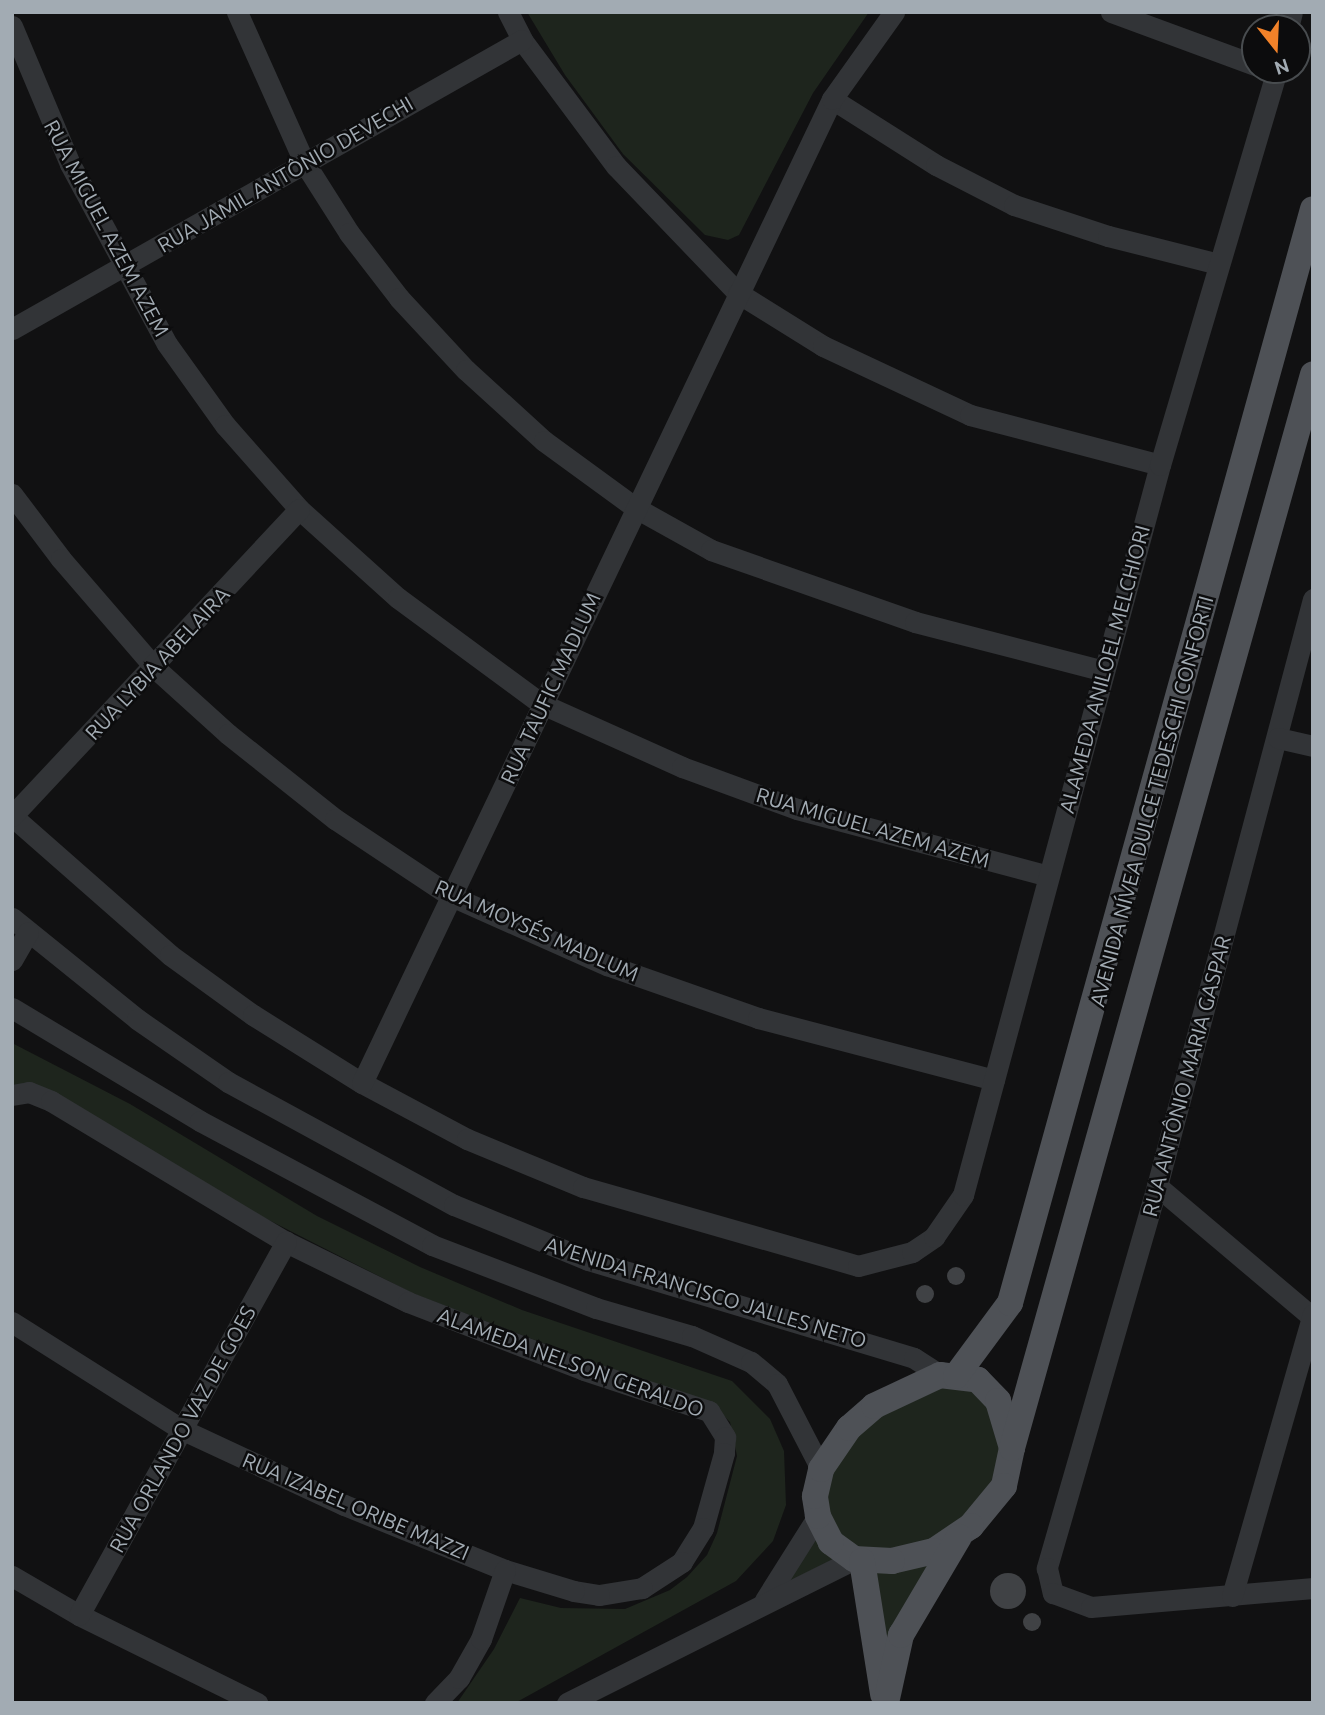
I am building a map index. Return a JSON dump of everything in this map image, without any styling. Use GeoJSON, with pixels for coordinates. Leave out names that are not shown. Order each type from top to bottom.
{"type":"FeatureCollection","features":[{"type":"Feature","properties":{"kind":"main road","name":"AVENIDA NÍVEA DULCE TEDESCHI CONFORTI"},"geometry":{"type":"LineString","coordinates":[[948,1376],[1010,1303],[1311,221]]}},
{"type":"Feature","properties":{"kind":"main road","name":"AVENIDA NÍVEA DULCE TEDESCHI CONFORTI"},"geometry":{"type":"LineString","coordinates":[[1012,1448],[1313,374]]}},
{"type":"Feature","properties":{"kind":"main road"},"geometry":{"type":"LineString","coordinates":[[885,1703],[901,1635],[960,1536],[1004,1486],[1012,1448],[1007,1423],[990,1389],[978,1380],[948,1376],[874,1406],[849,1428],[821,1469],[815,1496],[818,1516],[831,1542],[858,1560],[908,1559],[960,1536]]}},
{"type":"Feature","properties":{"kind":"main road"},"geometry":{"type":"LineString","coordinates":[[858,1560],[885,1703]]}},
{"type":"Feature","properties":{"kind":"street"},"geometry":{"type":"LineString","coordinates":[[237,12],[304,162],[399,298],[466,370],[544,441],[636,508],[711,550],[809,589],[915,622],[1104,671]]}},
{"type":"Feature","properties":{"kind":"street"},"geometry":{"type":"LineString","coordinates":[[508,12],[522,40],[615,166],[738,293],[823,346],[970,415],[1160,466]]}},
{"type":"Feature","properties":{"kind":"street","name":"RUA TAUFIC MADLUM"},"geometry":{"type":"LineString","coordinates":[[362,1083],[832,99],[894,12]]}},
{"type":"Feature","properties":{"kind":"street"},"geometry":{"type":"LineString","coordinates":[[1111,12],[1241,60]]}},
{"type":"Feature","properties":{"kind":"street","name":"RUA MIGUEL AZEM AZEM"},"geometry":{"type":"LineString","coordinates":[[12,26],[65,153],[122,266],[167,344],[218,415],[299,509],[398,598],[542,704],[682,767],[797,809],[1048,877]]}},
{"type":"Feature","properties":{"kind":"street","name":"RUA JAMIL ANTÔNIO DEVECHI"},"geometry":{"type":"LineString","coordinates":[[12,329],[522,40]]}},
{"type":"Feature","properties":{"kind":"street","name":"ALAMEDA ANILOEL MELCHIORI"},"geometry":{"type":"LineString","coordinates":[[362,1083],[467,1139],[583,1187],[858,1266],[912,1252],[934,1237],[963,1195],[1160,466],[1270,84]]}},
{"type":"Feature","properties":{"kind":"street"},"geometry":{"type":"LineString","coordinates":[[832,99],[936,165],[1014,205],[1108,236],[1219,264]]}},
{"type":"Feature","properties":{"kind":"street","name":"RUA MOYSÉS MADLUM"},"geometry":{"type":"LineString","coordinates":[[12,494],[61,559],[155,668],[228,734],[335,819],[451,896],[607,965],[758,1018],[994,1080]]}},
{"type":"Feature","properties":{"kind":"street","name":"RUA LYBIA ABELAIRA"},"geometry":{"type":"LineString","coordinates":[[12,816],[155,668],[299,509]]}},
{"type":"Feature","properties":{"kind":"street","name":"RUA ANTÔNIO MARIA GASPAR"},"geometry":{"type":"LineString","coordinates":[[1232,1596],[1078,1606],[1053,1592],[1048,1581],[1049,1550],[1157,1186],[1313,600]]}},
{"type":"Feature","properties":{"kind":"street"},"geometry":{"type":"LineString","coordinates":[[1278,738],[1313,747]]}},
{"type":"Feature","properties":{"kind":"street"},"geometry":{"type":"LineString","coordinates":[[12,816],[170,955],[253,1015],[362,1083]]}},
{"type":"Feature","properties":{"kind":"street"},"geometry":{"type":"LineString","coordinates":[[12,960],[20,925]]}},
{"type":"Feature","properties":{"kind":"street","name":"AVENIDA FRANCISCO JALLES NETO"},"geometry":{"type":"LineString","coordinates":[[20,925],[137,1019],[228,1082],[454,1205],[588,1260],[914,1358],[948,1376]]}},
{"type":"Feature","properties":{"kind":"street","name":"AVENIDA FRANCISCO JALLES NETO"},"geometry":{"type":"LineString","coordinates":[[12,1008],[200,1121],[432,1245],[596,1308],[692,1336],[751,1362],[777,1384],[821,1469]]}},
{"type":"Feature","properties":{"kind":"street","name":"ALAMEDA NELSON GERALDO"},"geometry":{"type":"LineString","coordinates":[[21,1094],[51,1101],[286,1242],[408,1301],[584,1370],[709,1411],[725,1437],[724,1453],[703,1528]]}},
{"type":"Feature","properties":{"kind":"street"},"geometry":{"type":"LineString","coordinates":[[1157,1186],[1312,1315],[1232,1596],[1313,1588]]}},
{"type":"Feature","properties":{"kind":"street","name":"RUA ORLANDO VAZ DE GOES"},"geometry":{"type":"LineString","coordinates":[[79,1615],[286,1242]]}},
{"type":"Feature","properties":{"kind":"street","name":"RUA IZABEL ORIBE MAZZI"},"geometry":{"type":"LineString","coordinates":[[12,1322],[181,1429],[344,1505],[505,1570],[574,1591],[619,1594],[642,1588],[682,1562],[703,1528]]}},
{"type":"Feature","properties":{"kind":"street"},"geometry":{"type":"LineString","coordinates":[[765,1600],[818,1516]]}},
{"type":"Feature","properties":{"kind":"street"},"geometry":{"type":"LineString","coordinates":[[567,1703],[765,1600],[858,1560]]}},
{"type":"Feature","properties":{"kind":"street"},"geometry":{"type":"LineString","coordinates":[[435,1703],[459,1678],[481,1639],[505,1570]]}},
{"type":"Feature","properties":{"kind":"street"},"geometry":{"type":"LineString","coordinates":[[12,1576],[79,1615],[257,1703]]}},
{"type":"Feature","properties":{"kind":"shaded area"},"geometry":{"type":"Polygon","coordinates":[[[527,12],[869,12],[813,93],[739,235],[728,240],[705,235],[623,154],[565,75],[527,12]]]}},
{"type":"Feature","properties":{"kind":"shaded area"},"geometry":{"type":"Polygon","coordinates":[[[12,1043],[130,1104],[317,1216],[420,1267],[522,1310],[732,1381],[770,1419],[784,1451],[786,1505],[773,1541],[736,1581],[515,1703],[457,1703],[494,1649],[520,1598],[561,1608],[625,1609],[670,1590],[687,1577],[707,1555],[717,1533],[737,1456],[730,1422],[718,1410],[412,1293],[12,1089],[12,1043]]]}},
{"type":"Feature","properties":{"kind":"shaded area"},"geometry":{"type":"Polygon","coordinates":[[[963,1382],[985,1393],[1006,1461],[975,1514],[907,1552],[844,1546],[823,1506],[836,1457],[894,1402],[963,1382]]]}},
{"type":"Feature","properties":{"kind":"shaded area"},"geometry":{"type":"Polygon","coordinates":[[[819,1530],[839,1556],[785,1584],[819,1530]]]}},
{"type":"Feature","properties":{"kind":"shaded area"},"geometry":{"type":"Polygon","coordinates":[[[936,1554],[886,1688],[866,1566],[936,1554]]]}},
{"type":"Feature","properties":{"kind":"building"},"geometry":{"type":"Polygon","coordinates":[[[956,1267],[962,1270],[965,1276],[962,1282],[956,1285],[950,1282],[947,1276],[950,1270],[956,1267]]]}},
{"type":"Feature","properties":{"kind":"building"},"geometry":{"type":"Polygon","coordinates":[[[925,1285],[931,1288],[934,1294],[931,1300],[925,1303],[919,1300],[916,1294],[919,1288],[925,1285]]]}},
{"type":"Feature","properties":{"kind":"building"},"geometry":{"type":"Polygon","coordinates":[[[1008,1573],[1021,1578],[1026,1591],[1021,1604],[1008,1609],[995,1604],[990,1591],[995,1578],[1008,1573]]]}},
{"type":"Feature","properties":{"kind":"building"},"geometry":{"type":"Polygon","coordinates":[[[1028,1613],[1036,1613],[1041,1622],[1039,1629],[1028,1631],[1023,1626],[1023,1618],[1028,1613]]]}}]}
